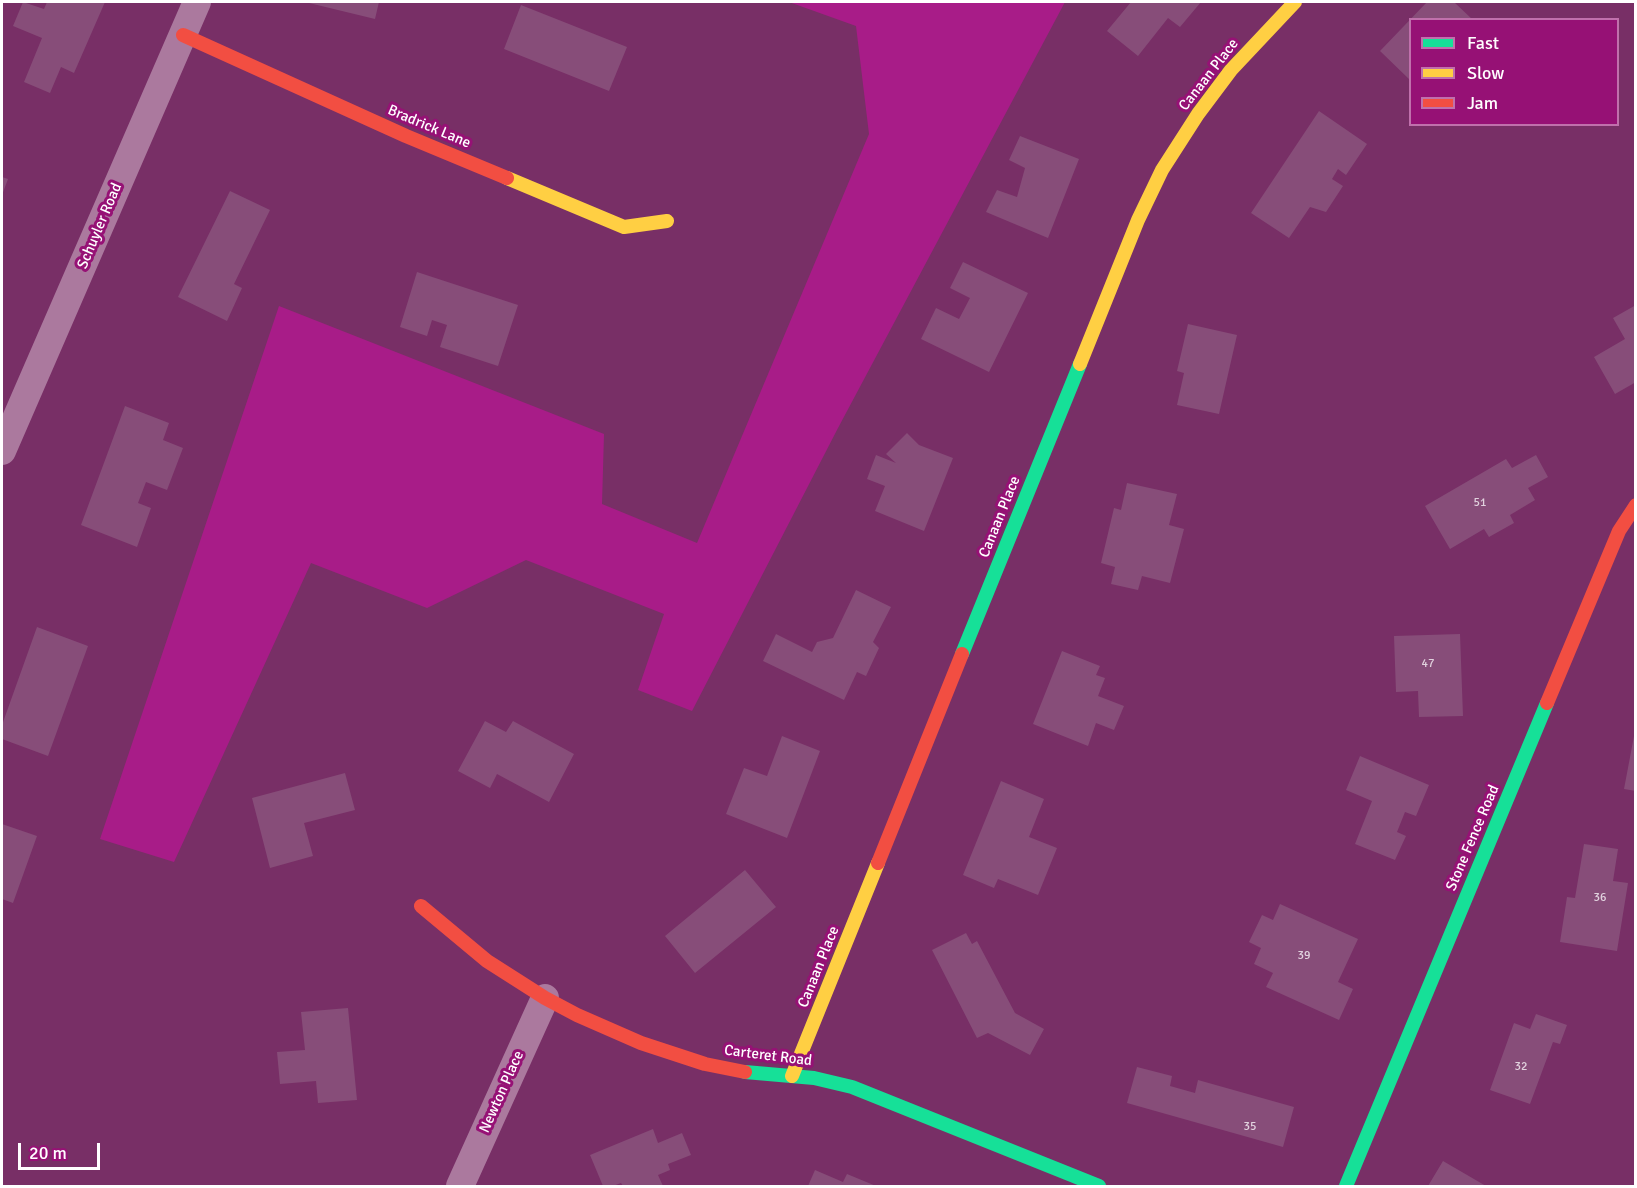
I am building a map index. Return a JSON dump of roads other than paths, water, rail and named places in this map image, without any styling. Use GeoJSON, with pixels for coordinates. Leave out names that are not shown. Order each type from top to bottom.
{"type":"FeatureCollection","features":[{"type":"Feature","properties":{"kind":"street","name":"Schuyler Road"},"geometry":{"type":"LineString","coordinates":[[2,451],[197,2]]}},
{"type":"Feature","properties":{"kind":"street","name":"Canaan Place"},"geometry":{"type":"LineString","coordinates":[[792,1076],[1138,220],[1162,170],[1198,114],[1231,70],[1295,2]]}},
{"type":"Feature","properties":{"kind":"street","name":"Bradrick Lane"},"geometry":{"type":"LineString","coordinates":[[183,35],[406,136],[624,227],[668,221]]}},
{"type":"Feature","properties":{"kind":"street","name":"Stone Fence Road"},"geometry":{"type":"LineString","coordinates":[[1346,1186],[1619,531],[1635,505]]}},
{"type":"Feature","properties":{"kind":"street","name":"Carteret Road"},"geometry":{"type":"LineString","coordinates":[[421,906],[487,961],[545,998],[577,1015],[641,1043],[705,1064],[748,1073],[814,1078],[852,1087],[1099,1186]]}},
{"type":"Feature","properties":{"kind":"street","name":"Newton Place"},"geometry":{"type":"LineString","coordinates":[[460,1186],[545,998]]}}]}
